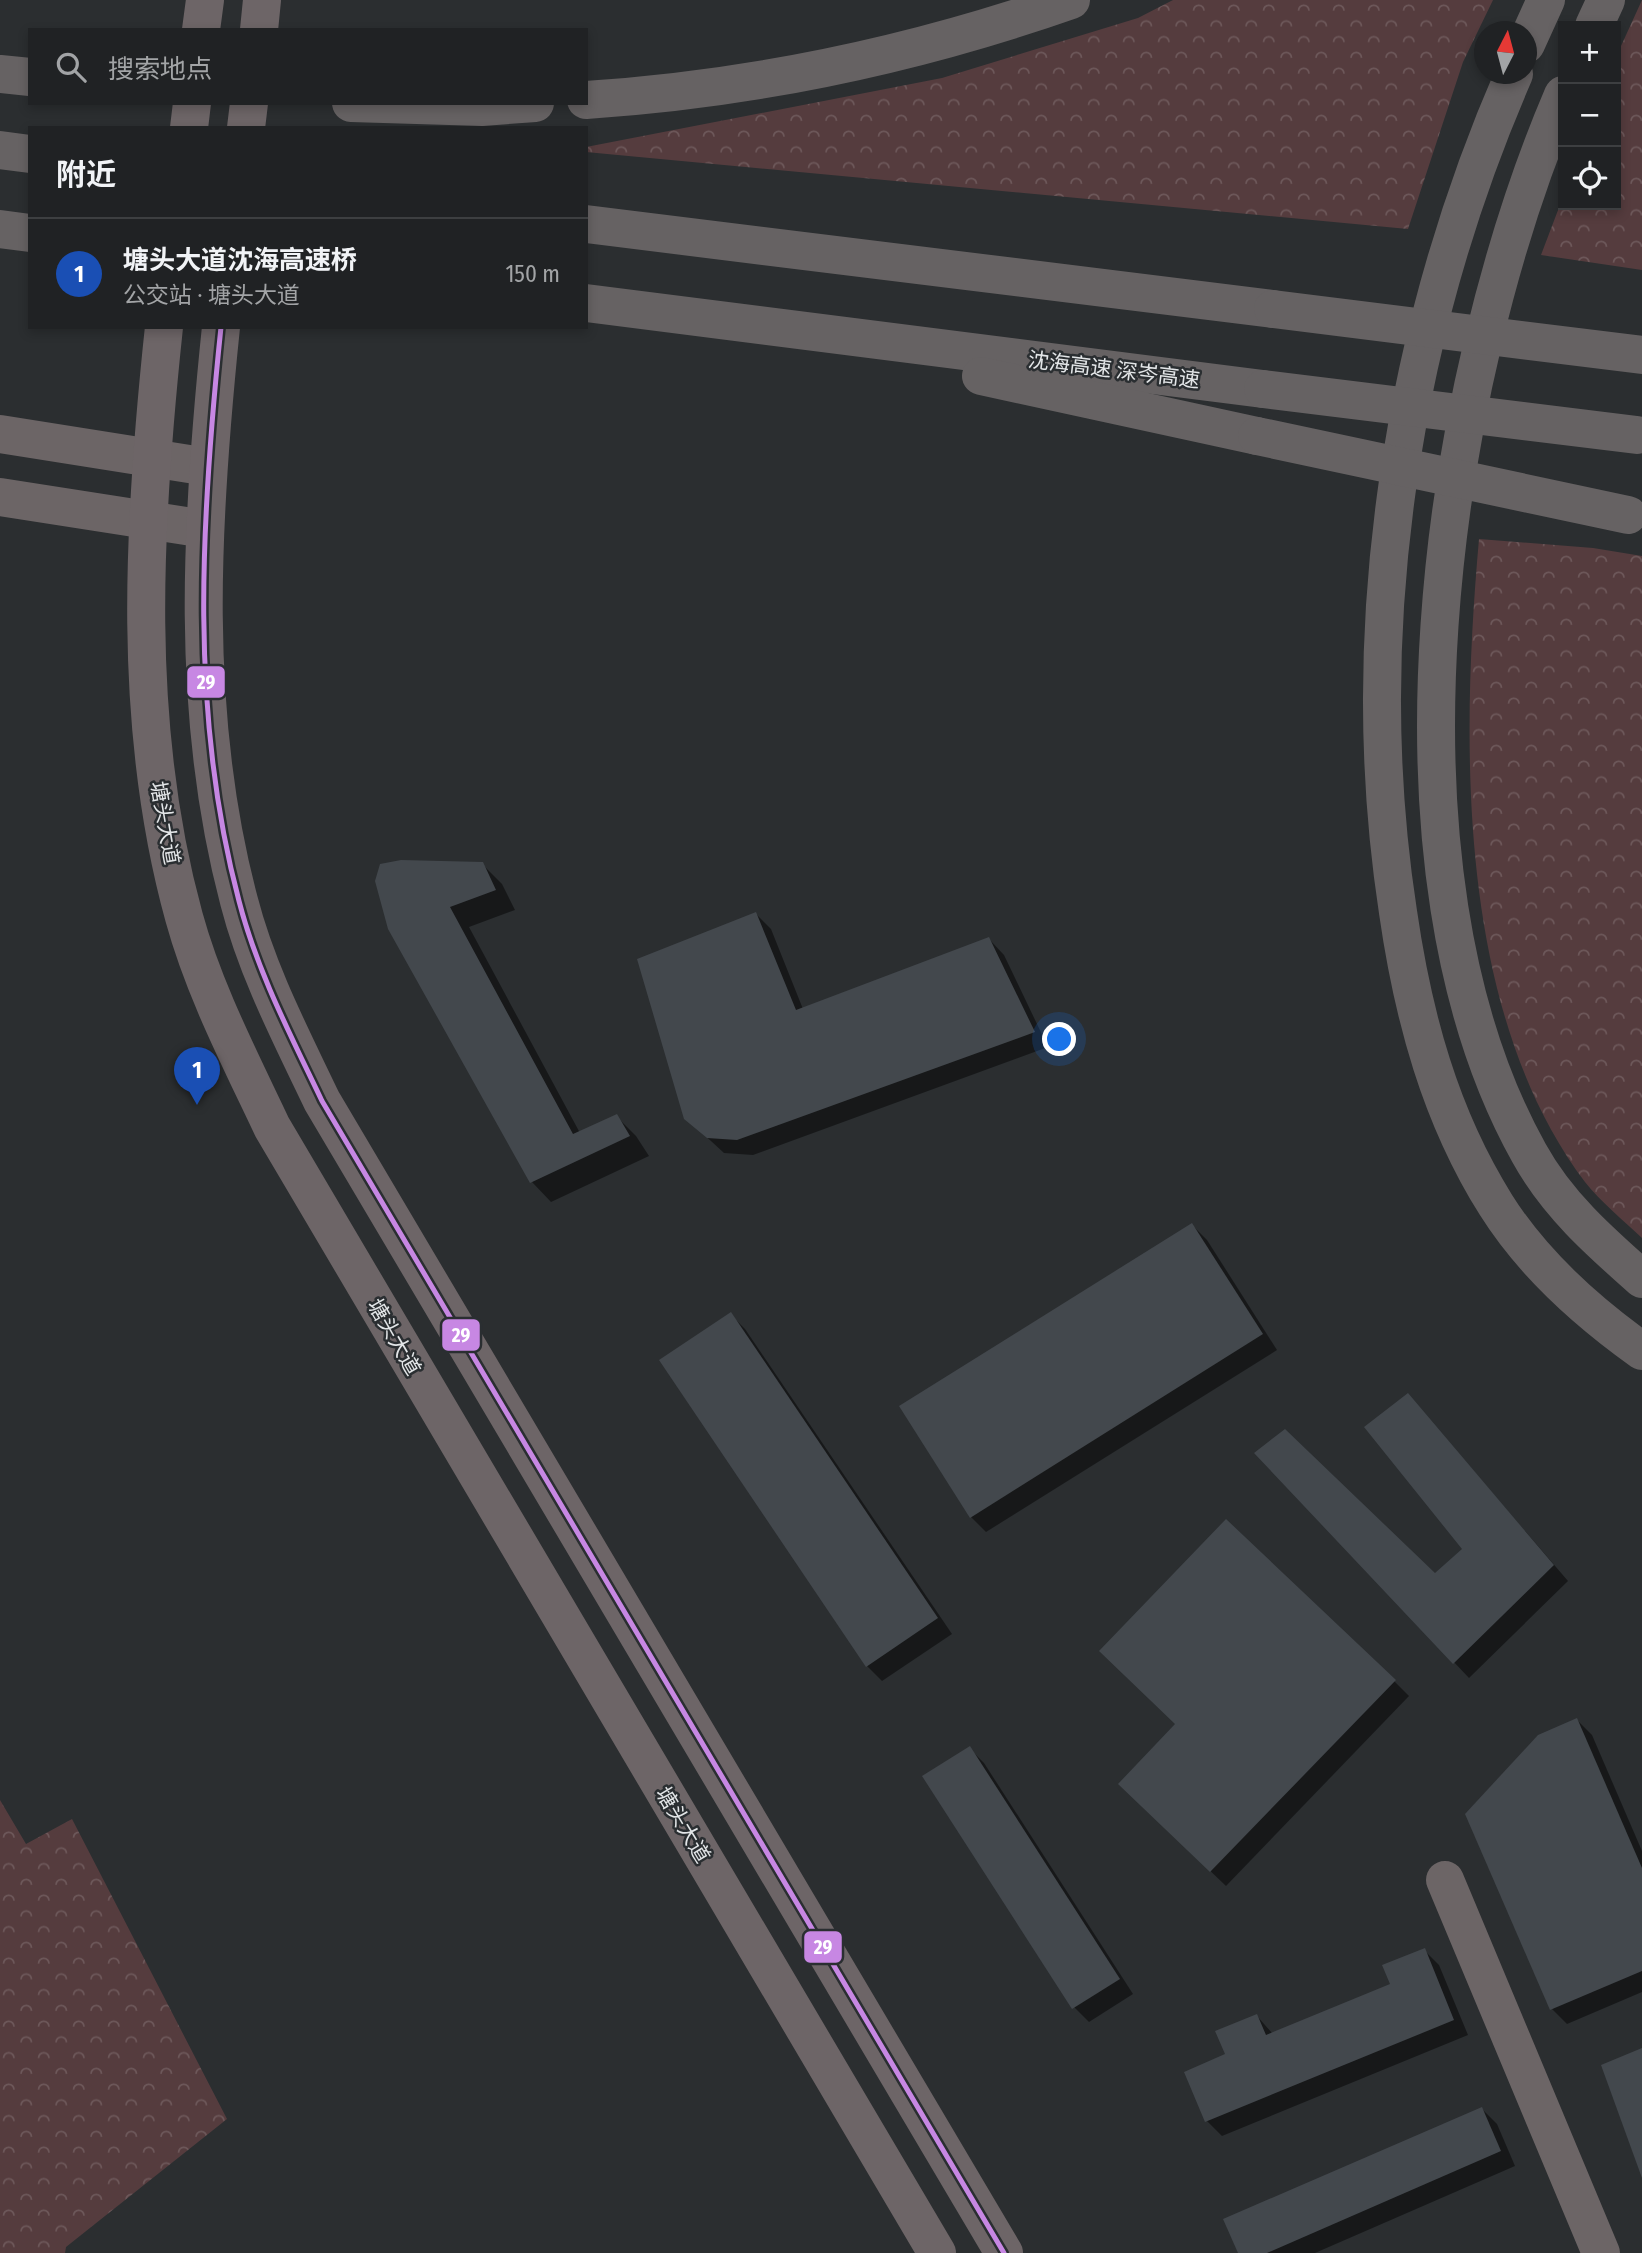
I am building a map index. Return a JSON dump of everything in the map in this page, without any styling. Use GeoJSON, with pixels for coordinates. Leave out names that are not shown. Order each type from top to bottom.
{"type":"FeatureCollection","features":[{"type":"Feature","properties":{"kind":"highway"},"geometry":{"type":"LineString","coordinates":[[588,100],[631,97],[793,75],[918,48],[1071,0]]}},
{"type":"Feature","properties":{"kind":"highway"},"geometry":{"type":"LineString","coordinates":[[1537,21],[1546,0]]}},
{"type":"Feature","properties":{"kind":"highway"},"geometry":{"type":"LineString","coordinates":[[1596,21],[1606,0]]}},
{"type":"Feature","properties":{"kind":"highway"},"geometry":{"type":"LineString","coordinates":[[0,74],[28,76]]}},
{"type":"Feature","properties":{"kind":"highway"},"geometry":{"type":"LineString","coordinates":[[1510,84],[1458,221],[1424,348],[1404,447],[1383,628],[1385,805],[1406,965],[1426,1051],[1457,1135],[1497,1207],[1545,1269],[1603,1322],[1642,1350]]}},
{"type":"Feature","properties":{"kind":"highway"},"geometry":{"type":"LineString","coordinates":[[405,105],[508,105]]}},
{"type":"Feature","properties":{"kind":"highway"},"geometry":{"type":"LineString","coordinates":[[1558,109],[1514,229],[1478,363],[1461,451],[1447,535],[1439,627],[1437,781],[1443,852],[1457,946],[1475,1020],[1497,1087],[1529,1153],[1562,1203],[1642,1279]]}},
{"type":"Feature","properties":{"kind":"highway"},"geometry":{"type":"LineString","coordinates":[[0,150],[28,154]]}},
{"type":"Feature","properties":{"kind":"highway"},"geometry":{"type":"LineString","coordinates":[[588,224],[1642,355]]}},
{"type":"Feature","properties":{"kind":"highway"},"geometry":{"type":"LineString","coordinates":[[0,229],[28,233]]}},
{"type":"Feature","properties":{"kind":"highway","name":"沈海高速 深岑高速"},"geometry":{"type":"LineString","coordinates":[[588,303],[1640,435]]}},
{"type":"Feature","properties":{"kind":"highway"},"geometry":{"type":"LineString","coordinates":[[733,321],[1635,517]]}},
{"type":"Feature","properties":{"kind":"main road"},"geometry":{"type":"LineString","coordinates":[[201,28],[205,0]]}},
{"type":"Feature","properties":{"kind":"main road"},"geometry":{"type":"LineString","coordinates":[[258,28],[262,0]]}},
{"type":"Feature","properties":{"kind":"main road"},"geometry":{"type":"LineString","coordinates":[[189,126],[192,105]]}},
{"type":"Feature","properties":{"kind":"main road"},"geometry":{"type":"LineString","coordinates":[[246,126],[249,105]]}},
{"type":"Feature","properties":{"kind":"main road","name":"塘头大道"},"geometry":{"type":"LineString","coordinates":[[164,329],[151,458],[148,520],[147,685],[158,802],[184,919],[223,1026],[272,1128],[937,2253]]}},
{"type":"Feature","properties":{"kind":"main road"},"geometry":{"type":"LineString","coordinates":[[221,329],[205,529],[204,682],[215,793],[239,903],[276,1004],[329,1113],[1004,2253]]}},
{"type":"Feature","properties":{"kind":"street"},"geometry":{"type":"LineString","coordinates":[[0,434],[208,467]]}},
{"type":"Feature","properties":{"kind":"street"},"geometry":{"type":"LineString","coordinates":[[0,497],[205,529]]}},
{"type":"Feature","properties":{"kind":"street"},"geometry":{"type":"LineString","coordinates":[[1445,1880],[1601,2253]]}},
{"type":"Feature","properties":{"kind":"green space"},"geometry":{"type":"Polygon","coordinates":[[[1173,0],[1493,0],[1483,21],[1474,21],[1474,39],[1463,62],[1408,229],[588,152],[588,147],[942,78],[1138,18],[1173,0]]]}},
{"type":"Feature","properties":{"kind":"green space"},"geometry":{"type":"Polygon","coordinates":[[[1642,0],[1642,270],[1541,255],[1558,210],[1621,210],[1621,46],[1642,0]]]}},
{"type":"Feature","properties":{"kind":"green space"},"geometry":{"type":"Polygon","coordinates":[[[1479,539],[1593,548],[1642,556],[1642,1238],[1585,1182],[1543,1114],[1511,1038],[1490,957],[1477,872],[1471,787],[1470,701],[1479,539]]]}},
{"type":"Feature","properties":{"kind":"green space"},"geometry":{"type":"Polygon","coordinates":[[[0,1800],[26,1844],[72,1819],[227,2119],[66,2247],[65,2253],[0,2253],[0,1800]]]}},
{"type":"Feature","properties":{"kind":"building"},"geometry":{"type":"Polygon","coordinates":[[[401,860],[483,862],[496,890],[450,907],[573,1134],[617,1114],[630,1136],[530,1183],[388,929],[375,881],[380,864],[401,860]]]}},
{"type":"Feature","properties":{"kind":"building"},"geometry":{"type":"Polygon","coordinates":[[[756,912],[796,1010],[989,937],[1035,1032],[737,1140],[707,1138],[684,1119],[637,959],[756,912]]]}},
{"type":"Feature","properties":{"kind":"building"},"geometry":{"type":"Polygon","coordinates":[[[1192,1223],[1263,1334],[970,1518],[899,1406],[1192,1223]]]}},
{"type":"Feature","properties":{"kind":"building"},"geometry":{"type":"Polygon","coordinates":[[[731,1312],[938,1618],[866,1667],[659,1360],[731,1312]]]}},
{"type":"Feature","properties":{"kind":"building"},"geometry":{"type":"Polygon","coordinates":[[[1408,1393],[1554,1565],[1453,1664],[1254,1453],[1285,1429],[1435,1573],[1462,1549],[1364,1427],[1408,1393]]]}},
{"type":"Feature","properties":{"kind":"building"},"geometry":{"type":"Polygon","coordinates":[[[1226,1519],[1396,1680],[1210,1872],[1118,1784],[1175,1724],[1099,1651],[1226,1519]]]}},
{"type":"Feature","properties":{"kind":"building"},"geometry":{"type":"Polygon","coordinates":[[[1577,1718],[1642,1868],[1642,1971],[1550,2010],[1465,1814],[1538,1735],[1577,1718]]]}},
{"type":"Feature","properties":{"kind":"building"},"geometry":{"type":"Polygon","coordinates":[[[970,1746],[1120,1979],[1072,2009],[922,1776],[970,1746]]]}},
{"type":"Feature","properties":{"kind":"building"},"geometry":{"type":"Polygon","coordinates":[[[1425,1948],[1454,2020],[1205,2122],[1184,2072],[1225,2054],[1215,2031],[1257,2014],[1266,2035],[1390,1984],[1382,1965],[1425,1948]]]}},
{"type":"Feature","properties":{"kind":"building"},"geometry":{"type":"Polygon","coordinates":[[[1642,2048],[1642,2178],[1601,2065],[1642,2048]]]}},
{"type":"Feature","properties":{"kind":"building"},"geometry":{"type":"Polygon","coordinates":[[[1482,2107],[1501,2151],[1267,2253],[1238,2253],[1223,2219],[1482,2107]]]}},
{"type":"Feature","properties":{"kind":"transit line","name":"29"},"geometry":{"type":"LineString","coordinates":[[221,329],[208,471],[205,543],[206,687],[212,759],[223,830],[246,927],[265,978],[322,1101],[1004,2253]]}},
{"type":"Feature","properties":{"kind":"place","name":"塘头大道沈海高速桥"},"geometry":{"type":"Point","coordinates":[197,1105]}}]}
